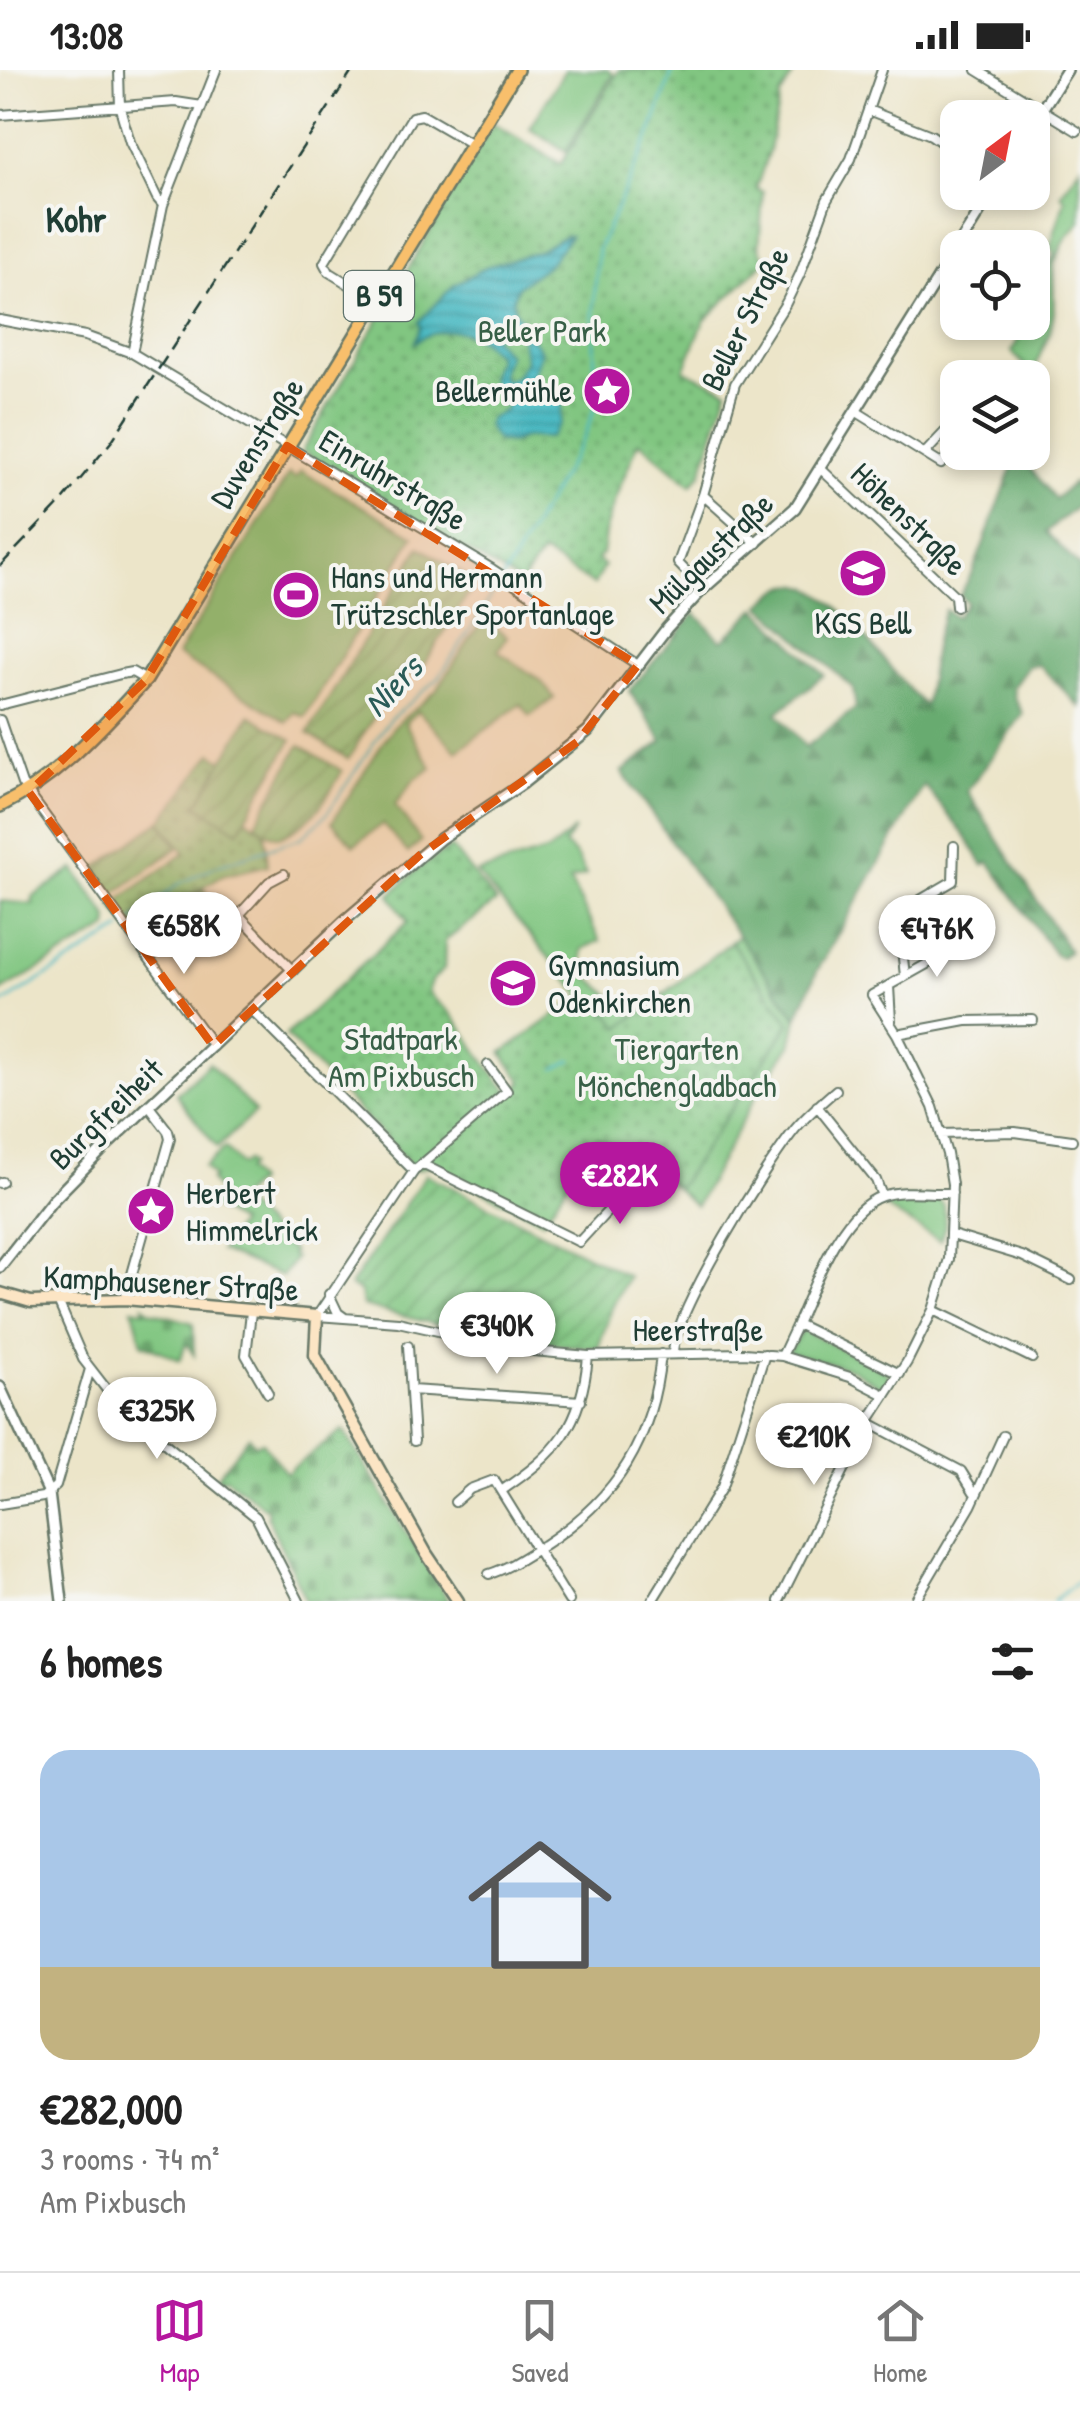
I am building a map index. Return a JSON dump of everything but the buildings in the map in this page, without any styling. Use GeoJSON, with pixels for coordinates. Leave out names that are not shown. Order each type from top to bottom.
{"type":"FeatureCollection","features":[{"type":"Feature","properties":{"kind":"main road","name":"Duvenstraße"},"geometry":{"type":"LineString","coordinates":[[0,806],[28,792],[64,765],[146,680],[517,70]]}},
{"type":"Feature","properties":{"kind":"main road","name":"Kamphausener Straße"},"geometry":{"type":"LineString","coordinates":[[0,1293],[31,1302],[124,1299],[318,1316],[316,1355],[426,1553],[458,1601]]}},
{"type":"Feature","properties":{"kind":"street"},"geometry":{"type":"LineString","coordinates":[[120,70],[120,108],[130,142],[163,205]]}},
{"type":"Feature","properties":{"kind":"street"},"geometry":{"type":"LineString","coordinates":[[132,354],[163,205],[216,70]]}},
{"type":"Feature","properties":{"kind":"street","name":"Beller Straße"},"geometry":{"type":"LineString","coordinates":[[703,588],[678,563],[734,384],[786,303],[827,200],[842,178],[882,70]]}},
{"type":"Feature","properties":{"kind":"street"},"geometry":{"type":"LineString","coordinates":[[977,70],[1026,100]]}},
{"type":"Feature","properties":{"kind":"street"},"geometry":{"type":"LineString","coordinates":[[1048,100],[1066,70]]}},
{"type":"Feature","properties":{"kind":"street"},"geometry":{"type":"LineString","coordinates":[[0,115],[176,102],[202,106]]}},
{"type":"Feature","properties":{"kind":"street"},"geometry":{"type":"LineString","coordinates":[[868,110],[940,141]]}},
{"type":"Feature","properties":{"kind":"street"},"geometry":{"type":"LineString","coordinates":[[376,301],[329,272],[324,263],[412,116],[422,114],[472,144]]}},
{"type":"Feature","properties":{"kind":"street"},"geometry":{"type":"LineString","coordinates":[[1050,115],[1077,131]]}},
{"type":"Feature","properties":{"kind":"street","name":"Mülgaustraße"},"geometry":{"type":"LineString","coordinates":[[213,1046],[440,839],[577,742],[703,588],[796,508],[981,210]]}},
{"type":"Feature","properties":{"kind":"street","name":"Einruhrstraße"},"geometry":{"type":"LineString","coordinates":[[0,320],[85,336],[132,354],[510,580],[638,665]]}},
{"type":"Feature","properties":{"kind":"street"},"geometry":{"type":"LineString","coordinates":[[857,412],[940,463]]}},
{"type":"Feature","properties":{"kind":"street"},"geometry":{"type":"LineString","coordinates":[[926,452],[940,437]]}},
{"type":"Feature","properties":{"kind":"street","name":"Höhenstraße"},"geometry":{"type":"LineString","coordinates":[[822,470],[955,596],[956,607]]}},
{"type":"Feature","properties":{"kind":"street"},"geometry":{"type":"LineString","coordinates":[[702,495],[757,543]]}},
{"type":"Feature","properties":{"kind":"street"},"geometry":{"type":"LineString","coordinates":[[0,705],[132,672],[146,680]]}},
{"type":"Feature","properties":{"kind":"street"},"geometry":{"type":"LineString","coordinates":[[0,720],[22,784],[213,1046]]}},
{"type":"Feature","properties":{"kind":"street"},"geometry":{"type":"LineString","coordinates":[[905,976],[898,913],[953,881],[954,846]]}},
{"type":"Feature","properties":{"kind":"street"},"geometry":{"type":"LineString","coordinates":[[284,874],[269,882],[239,915],[293,971]]}},
{"type":"Feature","properties":{"kind":"street"},"geometry":{"type":"LineString","coordinates":[[778,1601],[868,1422],[900,1374],[933,1310],[949,1259],[952,1193],[941,1134],[933,1107],[897,1034],[872,995],[966,942]]}},
{"type":"Feature","properties":{"kind":"street"},"geometry":{"type":"LineString","coordinates":[[888,986],[891,1025]]}},
{"type":"Feature","properties":{"kind":"street"},"geometry":{"type":"LineString","coordinates":[[252,1010],[418,1167],[579,1242],[618,1200],[623,1187]]}},
{"type":"Feature","properties":{"kind":"street"},"geometry":{"type":"LineString","coordinates":[[897,1034],[966,1021],[1032,1020]]}},
{"type":"Feature","properties":{"kind":"street","name":"Burgfreiheit"},"geometry":{"type":"LineString","coordinates":[[0,1267],[52,1202],[213,1046]]}},
{"type":"Feature","properties":{"kind":"street"},"geometry":{"type":"LineString","coordinates":[[318,1316],[418,1167],[507,1091],[488,1065]]}},
{"type":"Feature","properties":{"kind":"street"},"geometry":{"type":"LineString","coordinates":[[673,1353],[694,1298],[733,1224],[788,1138],[836,1090]]}},
{"type":"Feature","properties":{"kind":"street"},"geometry":{"type":"LineString","coordinates":[[124,1299],[170,1139],[148,1106]]}},
{"type":"Feature","properties":{"kind":"street"},"geometry":{"type":"LineString","coordinates":[[817,1106],[876,1180],[882,1196]]}},
{"type":"Feature","properties":{"kind":"street"},"geometry":{"type":"LineString","coordinates":[[941,1134],[1014,1132],[1072,1140]]}},
{"type":"Feature","properties":{"kind":"street"},"geometry":{"type":"LineString","coordinates":[[797,1324],[843,1230],[864,1207],[882,1196],[952,1193]]}},
{"type":"Feature","properties":{"kind":"street"},"geometry":{"type":"LineString","coordinates":[[952,1235],[1022,1256],[1071,1280]]}},
{"type":"Feature","properties":{"kind":"street"},"geometry":{"type":"LineString","coordinates":[[330,1294],[338,1313],[345,1318]]}},
{"type":"Feature","properties":{"kind":"street"},"geometry":{"type":"LineString","coordinates":[[58,1301],[90,1369],[130,1418],[256,1516],[299,1601]]}},
{"type":"Feature","properties":{"kind":"street"},"geometry":{"type":"LineString","coordinates":[[933,1310],[1032,1358]]}},
{"type":"Feature","properties":{"kind":"street"},"geometry":{"type":"LineString","coordinates":[[251,1312],[246,1354],[268,1393]]}},
{"type":"Feature","properties":{"kind":"street","name":"Heerstraße"},"geometry":{"type":"LineString","coordinates":[[318,1316],[398,1322],[522,1350],[588,1356],[782,1356],[850,1378],[885,1395]]}},
{"type":"Feature","properties":{"kind":"street","name":"Heerstraße"},"geometry":{"type":"LineString","coordinates":[[782,1356],[797,1324],[900,1374]]}},
{"type":"Feature","properties":{"kind":"street"},"geometry":{"type":"LineString","coordinates":[[408,1346],[414,1441]]}},
{"type":"Feature","properties":{"kind":"street"},"geometry":{"type":"LineString","coordinates":[[489,1574],[536,1550],[584,1518],[629,1463],[654,1402],[661,1354]]}},
{"type":"Feature","properties":{"kind":"street"},"geometry":{"type":"LineString","coordinates":[[652,1601],[705,1520],[722,1486],[765,1354]]}},
{"type":"Feature","properties":{"kind":"street"},"geometry":{"type":"LineString","coordinates":[[502,1491],[552,1453],[564,1438],[580,1401],[588,1356]]}},
{"type":"Feature","properties":{"kind":"street"},"geometry":{"type":"LineString","coordinates":[[0,1504],[49,1494],[56,1486],[90,1369]]}},
{"type":"Feature","properties":{"kind":"street"},"geometry":{"type":"LineString","coordinates":[[0,1386],[49,1494],[62,1601]]}},
{"type":"Feature","properties":{"kind":"street"},"geometry":{"type":"LineString","coordinates":[[411,1390],[580,1401]]}},
{"type":"Feature","properties":{"kind":"street"},"geometry":{"type":"LineString","coordinates":[[868,1422],[962,1472],[974,1494]]}},
{"type":"Feature","properties":{"kind":"street"},"geometry":{"type":"LineString","coordinates":[[915,1601],[971,1506],[1003,1436]]}},
{"type":"Feature","properties":{"kind":"street"},"geometry":{"type":"LineString","coordinates":[[455,1502],[494,1480],[569,1601]]}},
{"type":"Feature","properties":{"kind":"highlighted area"},"geometry":{"type":"Polygon","coordinates":[[[287,446],[638,665],[577,742],[420,855],[213,1046],[29,792],[146,680],[287,446]]]}},
{"type":"Feature","properties":{"kind":"green space"},"geometry":{"type":"Polygon","coordinates":[[[565,70],[607,70],[613,74],[566,151],[530,128],[565,70]]]}},
{"type":"Feature","properties":{"kind":"green space","name":"Beller Park"},"geometry":{"type":"Polygon","coordinates":[[[619,70],[796,70],[780,96],[756,189],[763,192],[759,248],[766,260],[704,321],[684,370],[728,390],[701,474],[691,485],[639,441],[606,526],[602,554],[597,559],[604,566],[594,585],[542,553],[521,583],[302,451],[493,123],[561,164],[619,70]]]}},
{"type":"Feature","properties":{"kind":"green space"},"geometry":{"type":"Polygon","coordinates":[[[1080,166],[1080,221],[1065,240],[1053,266],[1054,311],[1050,332],[1050,262],[1055,254],[1050,247],[1065,199],[1061,194],[1080,166]]]}},
{"type":"Feature","properties":{"kind":"green space"},"geometry":{"type":"Polygon","coordinates":[[[1018,340],[1046,340],[1038,360],[1020,360],[1012,352],[1018,340]]]}},
{"type":"Feature","properties":{"kind":"green space"},"geometry":{"type":"Polygon","coordinates":[[[1012,470],[1032,470],[1055,499],[1073,483],[1080,491],[1080,504],[1046,532],[1080,567],[1080,707],[1039,665],[1028,666],[1013,687],[1023,714],[967,791],[1069,951],[1061,957],[1055,955],[989,862],[983,865],[924,785],[817,971],[797,1018],[622,772],[663,741],[629,691],[695,613],[722,641],[757,608],[824,675],[777,713],[806,747],[856,708],[853,688],[761,605],[783,587],[803,585],[840,610],[925,706],[935,640],[945,610],[956,617],[967,603],[960,595],[1012,470]]]}},
{"type":"Feature","properties":{"kind":"green space","name":"Hans und Hermann Trützschler Sportanlage"},"geometry":{"type":"Polygon","coordinates":[[[301,471],[414,536],[305,717],[294,712],[287,722],[177,655],[289,474],[296,478],[301,471]]]}},
{"type":"Feature","properties":{"kind":"green space"},"geometry":{"type":"Polygon","coordinates":[[[420,547],[476,582],[416,677],[403,670],[348,759],[308,733],[420,547]]]}},
{"type":"Feature","properties":{"kind":"green space"},"geometry":{"type":"Polygon","coordinates":[[[483,618],[507,636],[498,651],[541,681],[554,698],[530,716],[521,704],[457,751],[418,711],[405,723],[432,768],[414,780],[395,805],[421,841],[408,853],[383,824],[354,845],[332,822],[393,727],[437,690],[483,618]]]}},
{"type":"Feature","properties":{"kind":"green space"},"geometry":{"type":"Polygon","coordinates":[[[250,715],[292,740],[238,831],[197,805],[250,715]]]}},
{"type":"Feature","properties":{"kind":"green space"},"geometry":{"type":"Polygon","coordinates":[[[300,745],[342,771],[317,810],[279,837],[265,832],[256,823],[300,745]]]}},
{"type":"Feature","properties":{"kind":"green space"},"geometry":{"type":"Polygon","coordinates":[[[212,753],[223,761],[197,805],[238,831],[246,818],[265,832],[268,865],[221,876],[131,932],[112,905],[185,853],[161,821],[212,753]]]}},
{"type":"Feature","properties":{"kind":"green space"},"geometry":{"type":"Polygon","coordinates":[[[160,821],[178,848],[114,894],[96,868],[160,821]]]}},
{"type":"Feature","properties":{"kind":"green space"},"geometry":{"type":"Polygon","coordinates":[[[574,830],[564,845],[575,854],[586,875],[570,881],[600,941],[582,949],[583,972],[636,1016],[620,1028],[600,1002],[591,1007],[477,873],[549,851],[574,830]]]}},
{"type":"Feature","properties":{"kind":"green space","name":"Stadtpark Am Pixbusch"},"geometry":{"type":"Polygon","coordinates":[[[451,847],[496,902],[445,941],[444,969],[431,981],[428,991],[451,1014],[511,1093],[523,1082],[502,1053],[582,996],[591,1007],[600,1002],[620,1028],[731,942],[790,1023],[677,1189],[639,1157],[597,1137],[543,1221],[431,1165],[416,1170],[286,1035],[408,922],[390,895],[418,869],[451,847]]]}},
{"type":"Feature","properties":{"kind":"green space"},"geometry":{"type":"Polygon","coordinates":[[[74,869],[109,918],[108,928],[0,992],[0,901],[33,904],[33,897],[74,869]]]}},
{"type":"Feature","properties":{"kind":"green space"},"geometry":{"type":"Polygon","coordinates":[[[204,889],[224,914],[161,960],[140,935],[204,889]]]}},
{"type":"Feature","properties":{"kind":"green space"},"geometry":{"type":"Polygon","coordinates":[[[740,935],[797,1018],[791,1045],[756,1096],[696,1206],[677,1189],[790,1023],[731,942],[740,935]]]}},
{"type":"Feature","properties":{"kind":"green space"},"geometry":{"type":"Polygon","coordinates":[[[209,1063],[255,1112],[217,1148],[176,1094],[209,1063]]]}},
{"type":"Feature","properties":{"kind":"green space"},"geometry":{"type":"Polygon","coordinates":[[[225,1148],[241,1165],[247,1161],[250,1165],[246,1170],[256,1182],[238,1199],[293,1252],[295,1258],[282,1276],[220,1251],[239,1223],[209,1205],[221,1193],[204,1167],[225,1148]]]}},
{"type":"Feature","properties":{"kind":"green space"},"geometry":{"type":"Polygon","coordinates":[[[426,1174],[628,1276],[598,1348],[498,1340],[362,1306],[360,1292],[350,1286],[426,1174]]]}},
{"type":"Feature","properties":{"kind":"green space"},"geometry":{"type":"Polygon","coordinates":[[[936,1198],[944,1205],[945,1226],[940,1241],[886,1208],[888,1202],[936,1198]]]}},
{"type":"Feature","properties":{"kind":"green space"},"geometry":{"type":"Polygon","coordinates":[[[144,1306],[193,1323],[194,1355],[186,1343],[180,1360],[142,1343],[133,1309],[145,1311],[144,1306]]]}},
{"type":"Feature","properties":{"kind":"green space"},"geometry":{"type":"Polygon","coordinates":[[[802,1330],[886,1371],[890,1381],[879,1386],[852,1369],[788,1352],[802,1330]]]}},
{"type":"Feature","properties":{"kind":"green space"},"geometry":{"type":"Polygon","coordinates":[[[343,1430],[449,1601],[306,1601],[267,1516],[268,1510],[225,1477],[217,1477],[249,1436],[255,1445],[262,1442],[286,1473],[343,1430]]]}},
{"type":"Feature","properties":{"kind":"water"},"geometry":{"type":"Polygon","coordinates":[[[570,236],[548,265],[518,286],[513,298],[514,309],[541,352],[532,376],[562,401],[560,424],[549,438],[497,441],[487,426],[508,399],[491,378],[498,357],[480,340],[460,332],[438,332],[415,342],[419,322],[454,285],[488,266],[536,252],[570,236]],[[506,316],[500,318],[493,338],[508,354],[501,373],[505,381],[515,377],[526,360],[520,333],[506,316]]]}},
{"type":"Feature","properties":{"kind":"waterway","name":"Niers"},"geometry":{"type":"LineString","coordinates":[[128,925],[177,885],[218,865],[301,838],[326,815],[389,720],[438,679],[507,572],[585,435],[596,404],[593,317],[598,249],[650,135],[673,70]]}},
{"type":"Feature","properties":{"kind":"waterway","name":"Niers"},"geometry":{"type":"LineString","coordinates":[[0,1005],[122,929]]}},
{"type":"Feature","properties":{"kind":"waterway"},"geometry":{"type":"LineString","coordinates":[[555,1069],[572,1060]]}},
{"type":"Feature","properties":{"kind":"waterway"},"geometry":{"type":"LineString","coordinates":[[1053,1601],[1080,1580]]}},
{"type":"Feature","properties":{"kind":"railway"},"geometry":{"type":"LineString","coordinates":[[0,566],[111,442],[353,70]]}},
{"type":"Feature","properties":{"kind":"place","name":"Bellermühle"},"geometry":{"type":"Point","coordinates":[607,391]}},
{"type":"Feature","properties":{"kind":"place","name":"KGS Bell"},"geometry":{"type":"Point","coordinates":[863,573]}},
{"type":"Feature","properties":{"kind":"place","name":"Hans und Hermann Trützschler Sportanlage"},"geometry":{"type":"Point","coordinates":[296,595]}},
{"type":"Feature","properties":{"kind":"place","name":"Gymnasium Odenkirchen"},"geometry":{"type":"Point","coordinates":[513,983]}},
{"type":"Feature","properties":{"kind":"place","name":"Herbert Himmelrick"},"geometry":{"type":"Point","coordinates":[151,1211]}},
{"type":"Feature","properties":{"kind":"district","name":"Kohr"},"geometry":{"type":"Point","coordinates":[76,220]}},
{"type":"Feature","properties":{"kind":"park label","name":"Tiergarten Mönchengladbach"},"geometry":{"type":"Point","coordinates":[677,1068]}}]}
